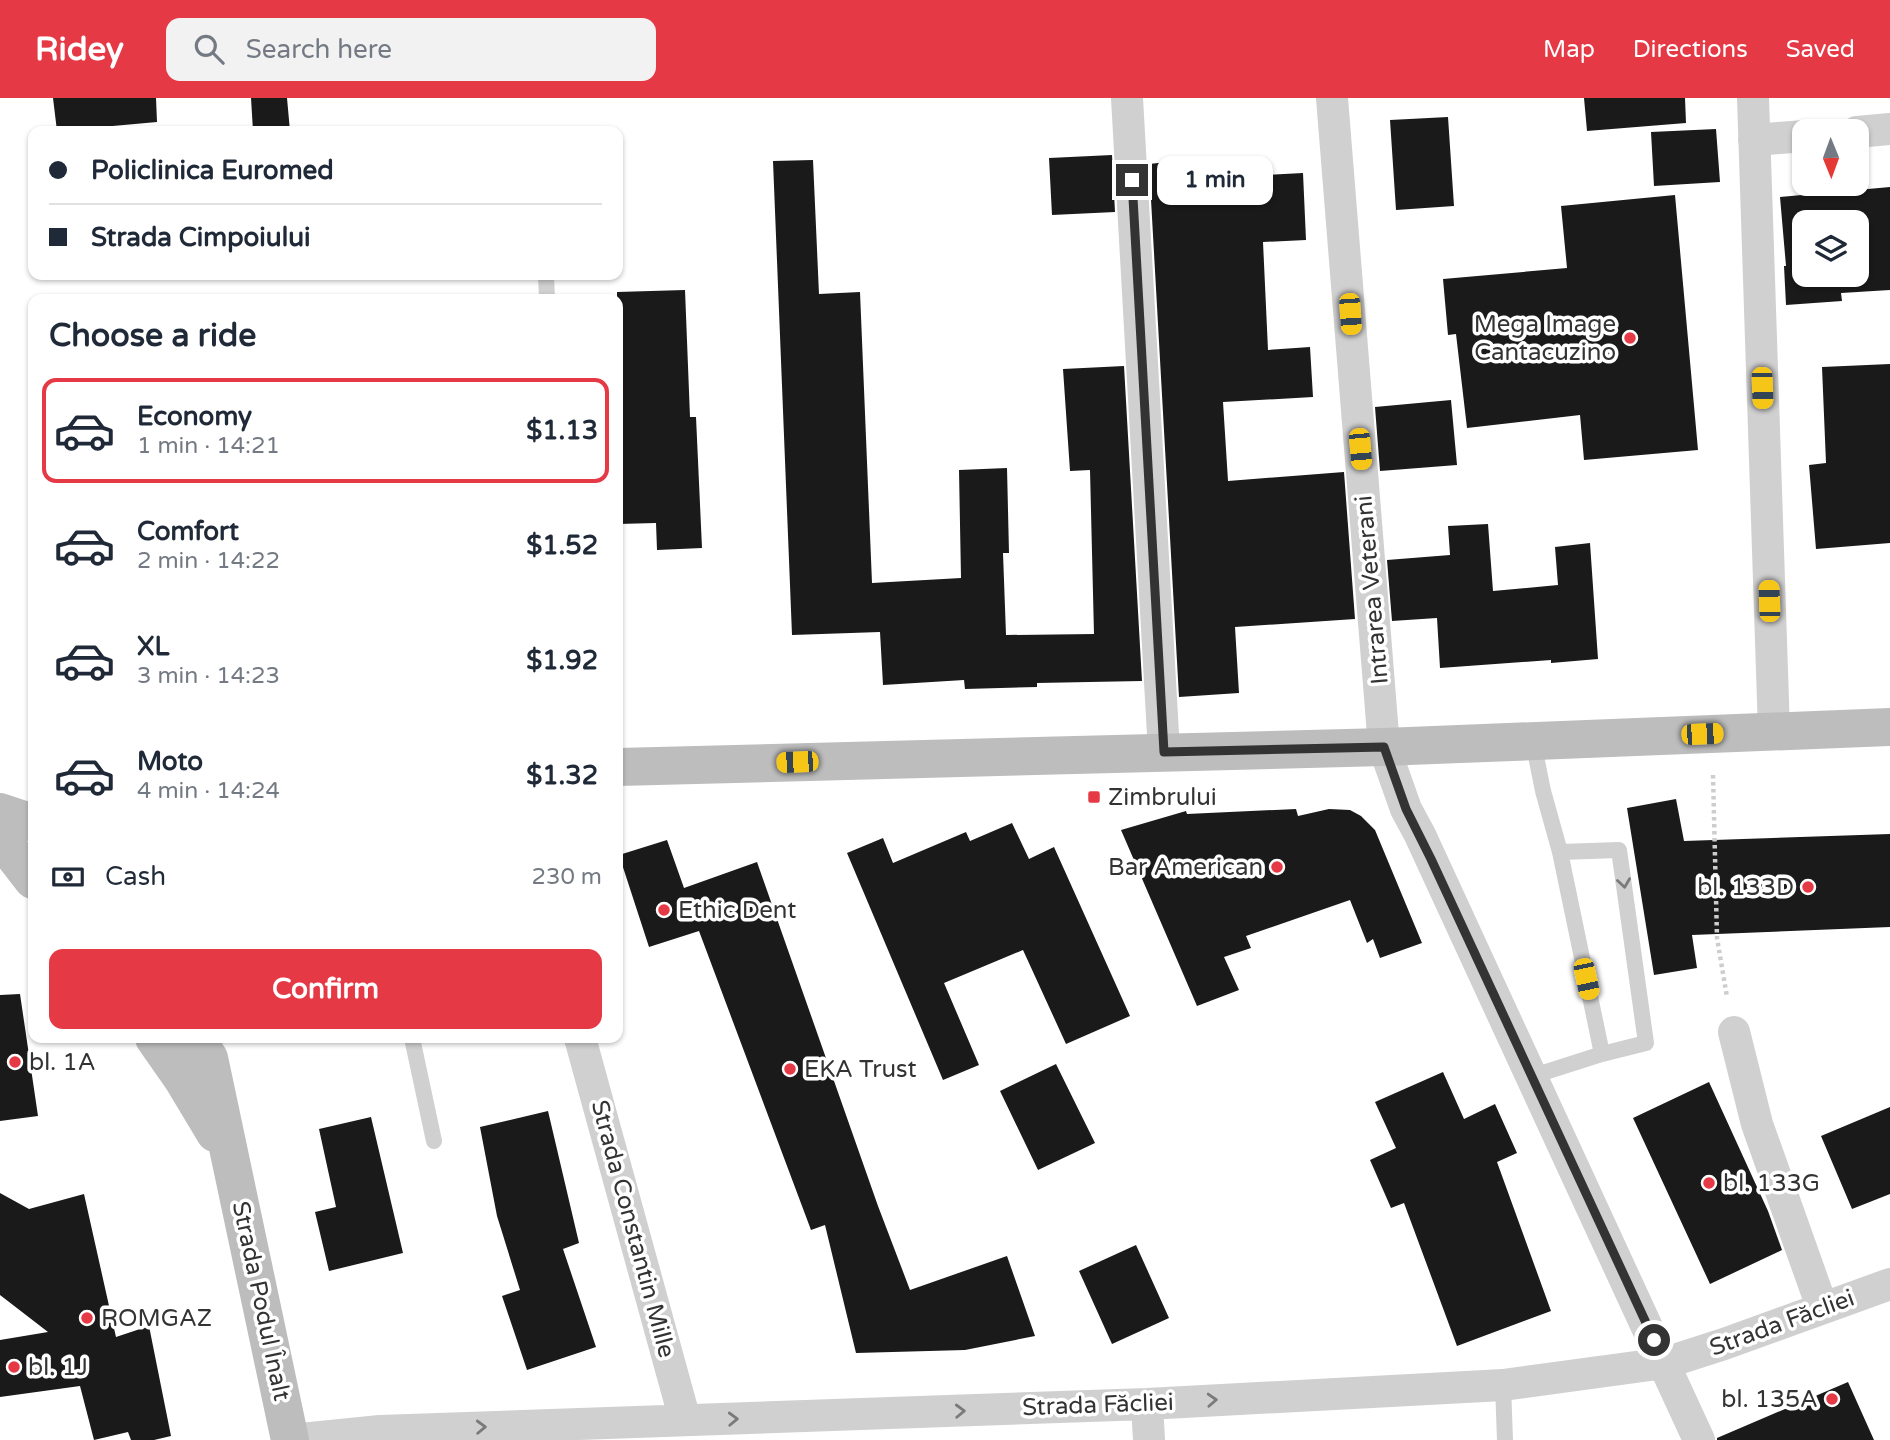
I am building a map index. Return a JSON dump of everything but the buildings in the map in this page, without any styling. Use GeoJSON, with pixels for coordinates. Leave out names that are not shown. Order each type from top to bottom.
{"type":"FeatureCollection","features":[{"type":"Feature","properties":{"kind":"main road"},"geometry":{"type":"LineString","coordinates":[[623,767],[1384,747],[1890,727]]}},
{"type":"Feature","properties":{"kind":"main road"},"geometry":{"type":"LineString","coordinates":[[0,796],[28,795]]}},
{"type":"Feature","properties":{"kind":"main road"},"geometry":{"type":"LineString","coordinates":[[0,813],[28,821]]}},
{"type":"Feature","properties":{"kind":"main road"},"geometry":{"type":"LineString","coordinates":[[0,843],[28,874]]}},
{"type":"Feature","properties":{"kind":"main road","name":"Strada Podul Înalt"},"geometry":{"type":"LineString","coordinates":[[157,1043],[231,1161]]}},
{"type":"Feature","properties":{"kind":"main road","name":"Strada Podul Înalt"},"geometry":{"type":"LineString","coordinates":[[204,1045],[290,1440]]}},
{"type":"Feature","properties":{"kind":"street"},"geometry":{"type":"LineString","coordinates":[[1127,98],[1164,752]]}},
{"type":"Feature","properties":{"kind":"street","name":"Intrarea Veterani"},"geometry":{"type":"LineString","coordinates":[[1332,98],[1384,747],[1406,809],[1533,1076],[1699,1440]]}},
{"type":"Feature","properties":{"kind":"street"},"geometry":{"type":"LineString","coordinates":[[1753,98],[1774,731]]}},
{"type":"Feature","properties":{"kind":"street"},"geometry":{"type":"LineString","coordinates":[[1869,131],[1890,129]]}},
{"type":"Feature","properties":{"kind":"street"},"geometry":{"type":"LineString","coordinates":[[1754,140],[1792,137]]}},
{"type":"Feature","properties":{"kind":"street"},"geometry":{"type":"LineString","coordinates":[[1734,1032],[1757,1124],[1822,1307]]}},
{"type":"Feature","properties":{"kind":"street","name":"Strada Constantin Mille"},"geometry":{"type":"LineString","coordinates":[[581,1043],[685,1420]]}},
{"type":"Feature","properties":{"kind":"street","name":"Strada Făcliei"},"geometry":{"type":"LineString","coordinates":[[290,1440],[380,1431],[1147,1404],[1503,1385],[1665,1363],[1890,1284]]}},
{"type":"Feature","properties":{"kind":"street"},"geometry":{"type":"LineString","coordinates":[[1147,1404],[1149,1440]]}},
{"type":"Feature","properties":{"kind":"lane"},"geometry":{"type":"LineString","coordinates":[[1533,741],[1543,791],[1560,852],[1602,1055]]}},
{"type":"Feature","properties":{"kind":"lane"},"geometry":{"type":"LineString","coordinates":[[1533,1076],[1646,1043],[1619,850],[1560,852]]}},
{"type":"Feature","properties":{"kind":"lane"},"geometry":{"type":"LineString","coordinates":[[413,1043],[434,1141]]}},
{"type":"Feature","properties":{"kind":"lane"},"geometry":{"type":"LineString","coordinates":[[1503,1385],[1505,1440]]}},
{"type":"Feature","properties":{"kind":"path"},"geometry":{"type":"LineString","coordinates":[[1713,775],[1717,938],[1734,1032]]}},
{"type":"Feature","properties":{"kind":"place","name":"Mega Image Cantacuzino"},"geometry":{"type":"Point","coordinates":[1630,338]}},
{"type":"Feature","properties":{"kind":"place","name":"Zimbrului"},"geometry":{"type":"Point","coordinates":[1094,797]}},
{"type":"Feature","properties":{"kind":"place","name":"Bar American"},"geometry":{"type":"Point","coordinates":[1277,867]}},
{"type":"Feature","properties":{"kind":"place","name":"bl. 133D"},"geometry":{"type":"Point","coordinates":[1808,887]}},
{"type":"Feature","properties":{"kind":"place","name":"Ethic Dent"},"geometry":{"type":"Point","coordinates":[664,910]}},
{"type":"Feature","properties":{"kind":"place","name":"bl. 1A"},"geometry":{"type":"Point","coordinates":[15,1062]}},
{"type":"Feature","properties":{"kind":"place","name":"EKA Trust"},"geometry":{"type":"Point","coordinates":[790,1069]}},
{"type":"Feature","properties":{"kind":"place","name":"bl. 133G"},"geometry":{"type":"Point","coordinates":[1709,1183]}},
{"type":"Feature","properties":{"kind":"place","name":"ROMGAZ"},"geometry":{"type":"Point","coordinates":[87,1318]}},
{"type":"Feature","properties":{"kind":"place","name":"bl. 1J"},"geometry":{"type":"Point","coordinates":[14,1367]}},
{"type":"Feature","properties":{"kind":"place","name":"bl. 135A"},"geometry":{"type":"Point","coordinates":[1832,1399]}},
{"type":"Feature","properties":{"kind":"route"},"geometry":{"type":"LineString","coordinates":[[1132,180],[1164,752],[1384,747],[1406,809],[1654,1340]]}}]}
